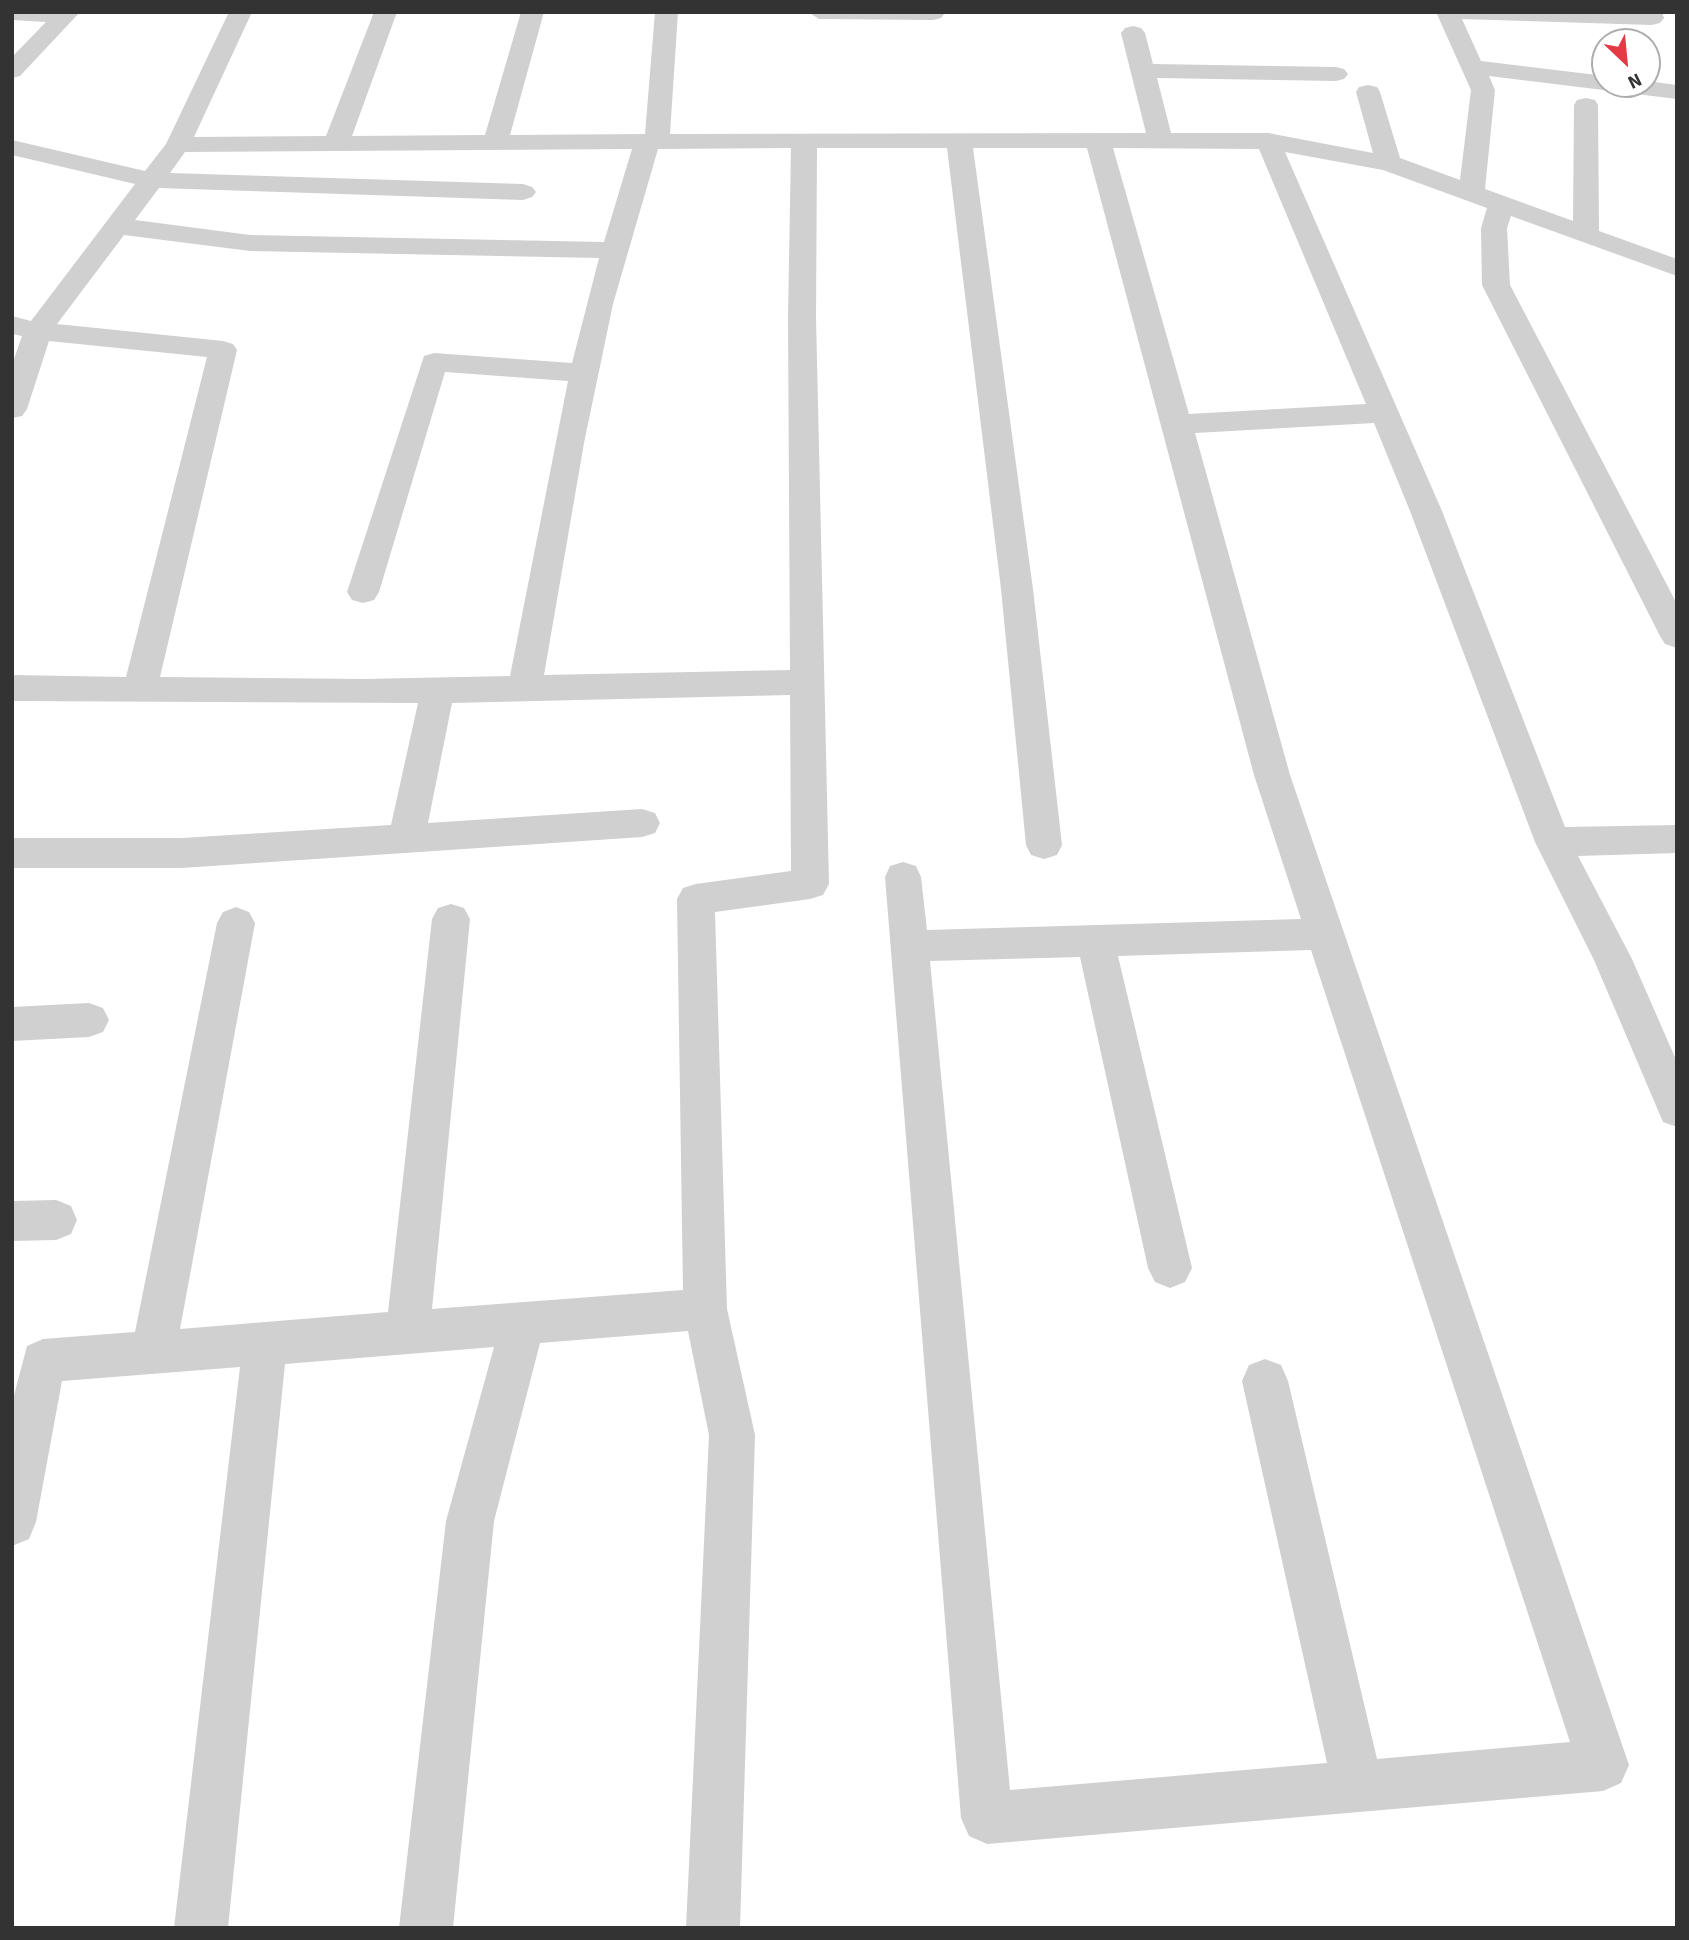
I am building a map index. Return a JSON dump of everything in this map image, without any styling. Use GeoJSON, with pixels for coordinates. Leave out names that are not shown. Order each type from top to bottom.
{"type":"FeatureCollection","features":[{"type":"Feature","properties":{"kind":"street"},"geometry":{"type":"LineString","coordinates":[[12,409],[25,328],[117,226],[178,145],[241,12]]}},
{"type":"Feature","properties":{"kind":"street"},"geometry":{"type":"LineString","coordinates":[[336,144],[386,12]]}},
{"type":"Feature","properties":{"kind":"street"},"geometry":{"type":"LineString","coordinates":[[495,143],[533,12]]}},
{"type":"Feature","properties":{"kind":"street"},"geometry":{"type":"LineString","coordinates":[[525,688],[584,373],[615,250],[652,142],[667,12]]}},
{"type":"Feature","properties":{"kind":"street"},"geometry":{"type":"LineString","coordinates":[[819,12],[933,13]]}},
{"type":"Feature","properties":{"kind":"street"},"geometry":{"type":"LineString","coordinates":[[1447,12],[1483,90],[1471,195]]}},
{"type":"Feature","properties":{"kind":"street"},"geometry":{"type":"LineString","coordinates":[[1461,12],[1652,18],[1650,12]]}},
{"type":"Feature","properties":{"kind":"street"},"geometry":{"type":"LineString","coordinates":[[12,13],[66,14]]}},
{"type":"Feature","properties":{"kind":"street"},"geometry":{"type":"LineString","coordinates":[[12,71],[66,14]]}},
{"type":"Feature","properties":{"kind":"street"},"geometry":{"type":"LineString","coordinates":[[1133,33],[1161,141]]}},
{"type":"Feature","properties":{"kind":"street"},"geometry":{"type":"LineString","coordinates":[[1472,67],[1591,81]]}},
{"type":"Feature","properties":{"kind":"street"},"geometry":{"type":"LineString","coordinates":[[1143,71],[1336,74]]}},
{"type":"Feature","properties":{"kind":"street"},"geometry":{"type":"LineString","coordinates":[[1368,92],[1390,163]]}},
{"type":"Feature","properties":{"kind":"street"},"geometry":{"type":"LineString","coordinates":[[1586,105],[1586,235]]}},
{"type":"Feature","properties":{"kind":"street"},"geometry":{"type":"LineString","coordinates":[[178,145],[804,140],[1268,141],[1390,163],[1471,195],[1677,268]]}},
{"type":"Feature","properties":{"kind":"street"},"geometry":{"type":"LineString","coordinates":[[713,1928],[732,1435],[705,1309],[696,899],[810,884],[802,317],[804,140]]}},
{"type":"Feature","properties":{"kind":"street"},"geometry":{"type":"LineString","coordinates":[[959,141],[1017,589],[1044,845]]}},
{"type":"Feature","properties":{"kind":"street"},"geometry":{"type":"LineString","coordinates":[[903,877],[987,1818],[1603,1765],[1272,775],[1178,424],[1097,141]]}},
{"type":"Feature","properties":{"kind":"street"},"geometry":{"type":"LineString","coordinates":[[1268,141],[1426,511],[1553,842],[1613,959],[1677,1109]]}},
{"type":"Feature","properties":{"kind":"street"},"geometry":{"type":"LineString","coordinates":[[12,148],[152,180],[523,192]]}},
{"type":"Feature","properties":{"kind":"street"},"geometry":{"type":"LineString","coordinates":[[1502,205],[1494,228],[1496,285],[1677,636]]}},
{"type":"Feature","properties":{"kind":"street"},"geometry":{"type":"LineString","coordinates":[[117,226],[250,243],[615,250]]}},
{"type":"Feature","properties":{"kind":"street"},"geometry":{"type":"LineString","coordinates":[[25,328],[223,350],[139,690]]}},
{"type":"Feature","properties":{"kind":"street"},"geometry":{"type":"LineString","coordinates":[[363,592],[434,362],[584,373]]}},
{"type":"Feature","properties":{"kind":"street"},"geometry":{"type":"LineString","coordinates":[[1178,424],[1384,413]]}},
{"type":"Feature","properties":{"kind":"street"},"geometry":{"type":"LineString","coordinates":[[12,688],[438,691],[807,682]]}},
{"type":"Feature","properties":{"kind":"street"},"geometry":{"type":"LineString","coordinates":[[406,839],[438,691]]}},
{"type":"Feature","properties":{"kind":"street"},"geometry":{"type":"LineString","coordinates":[[12,853],[182,853],[642,823]]}},
{"type":"Feature","properties":{"kind":"street"},"geometry":{"type":"LineString","coordinates":[[1553,842],[1677,839]]}},
{"type":"Feature","properties":{"kind":"street"},"geometry":{"type":"LineString","coordinates":[[408,1332],[451,919]]}},
{"type":"Feature","properties":{"kind":"street"},"geometry":{"type":"LineString","coordinates":[[153,1352],[236,923]]}},
{"type":"Feature","properties":{"kind":"street"},"geometry":{"type":"LineString","coordinates":[[909,946],[1325,934]]}},
{"type":"Feature","properties":{"kind":"street"},"geometry":{"type":"LineString","coordinates":[[1096,941],[1170,1268]]}},
{"type":"Feature","properties":{"kind":"street"},"geometry":{"type":"LineString","coordinates":[[12,1024],[89,1020]]}},
{"type":"Feature","properties":{"kind":"street"},"geometry":{"type":"LineString","coordinates":[[12,1221],[55,1220]]}},
{"type":"Feature","properties":{"kind":"street"},"geometry":{"type":"LineString","coordinates":[[12,1522],[18,1467],[43,1361],[705,1309]]}},
{"type":"Feature","properties":{"kind":"street"},"geometry":{"type":"LineString","coordinates":[[426,1928],[470,1521],[523,1323]]}},
{"type":"Feature","properties":{"kind":"street"},"geometry":{"type":"LineString","coordinates":[[201,1928],[265,1343]]}},
{"type":"Feature","properties":{"kind":"street"},"geometry":{"type":"LineString","coordinates":[[1265,1381],[1358,1787]]}}]}
